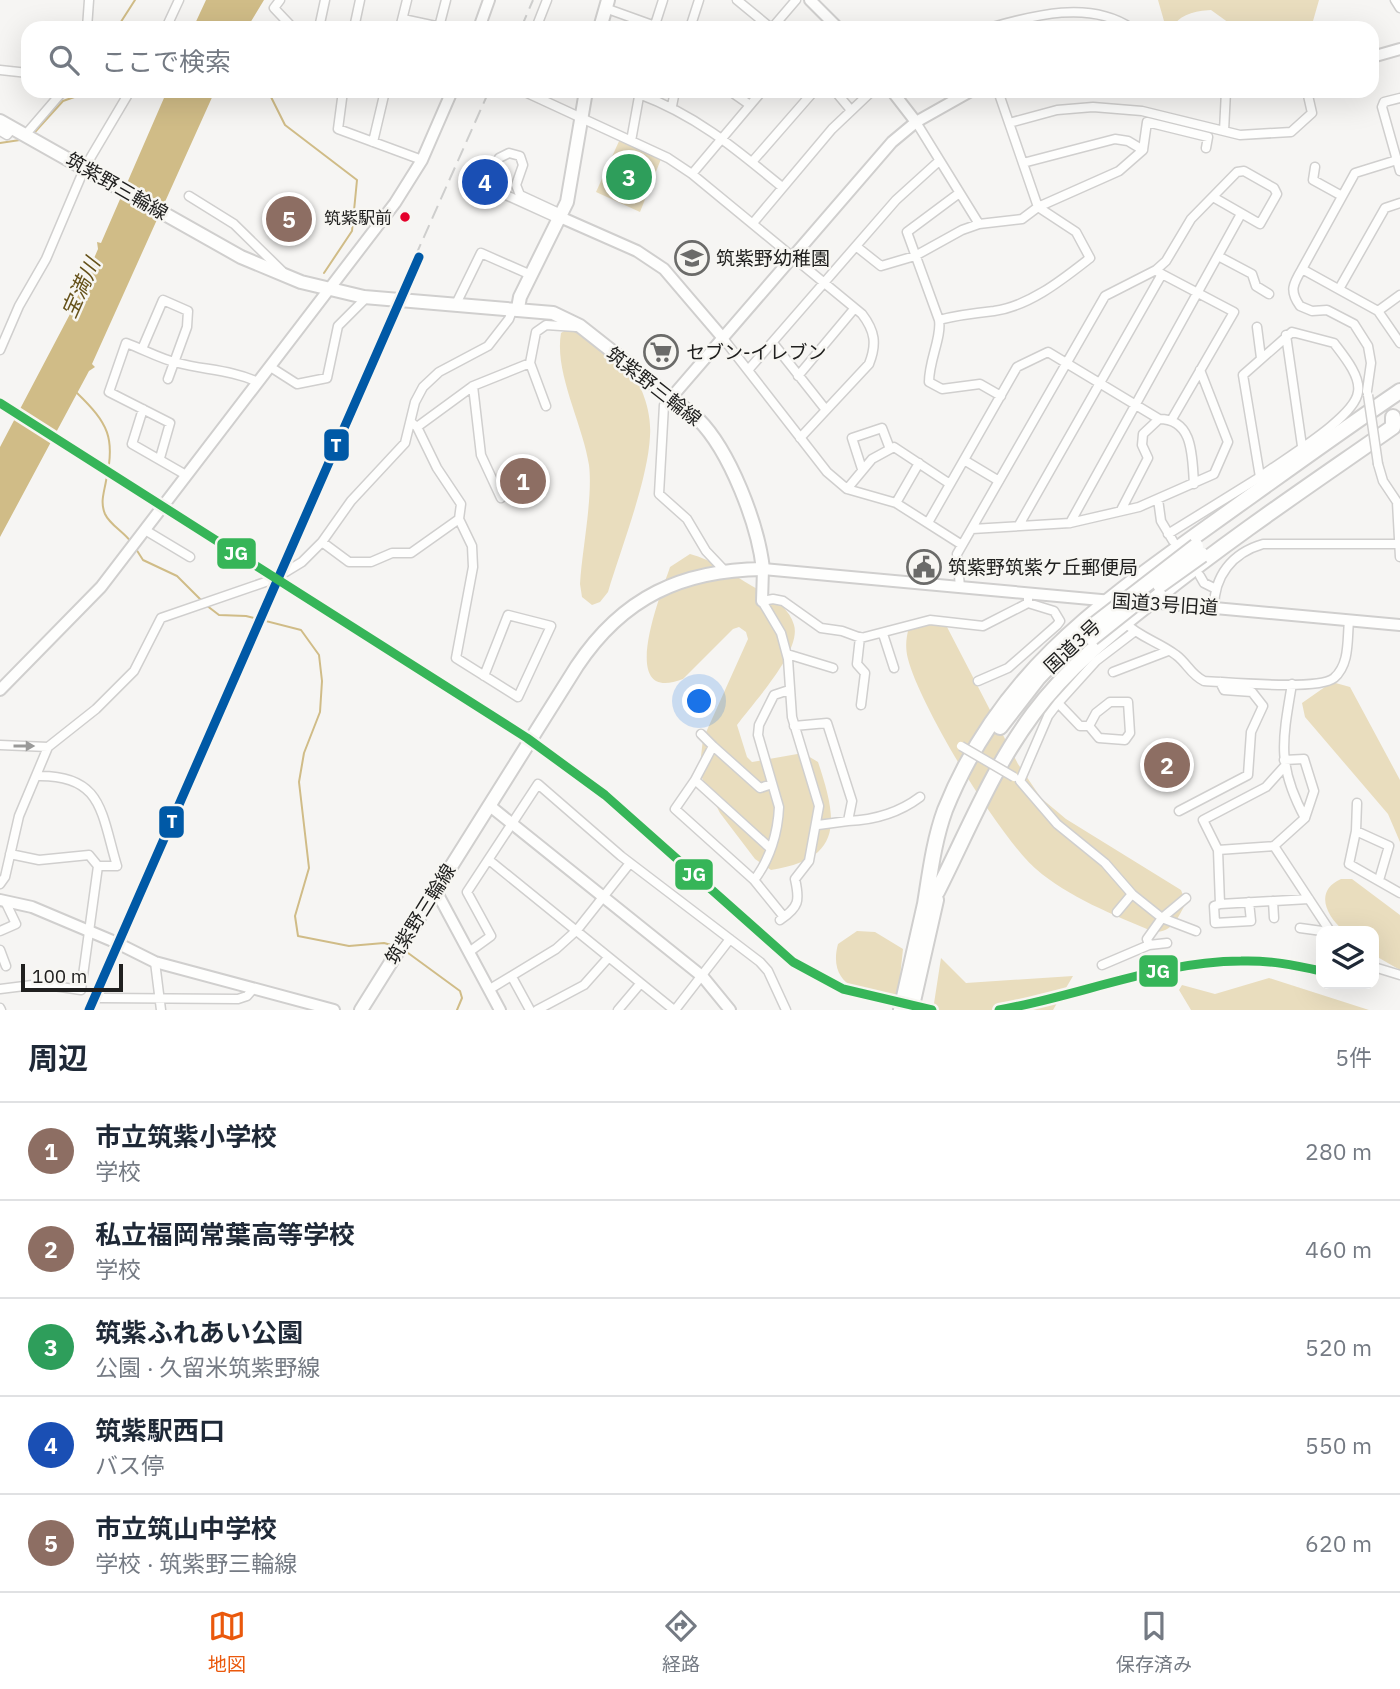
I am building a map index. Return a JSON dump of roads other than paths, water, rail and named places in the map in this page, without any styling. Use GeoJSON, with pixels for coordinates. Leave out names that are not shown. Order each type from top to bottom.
{"type":"FeatureCollection","features":[{"type":"Feature","properties":{"kind":"highway"},"geometry":{"type":"LineString","coordinates":[[1087,630],[1109,600],[1365,415],[1398,404]]}},
{"type":"Feature","properties":{"kind":"highway"},"geometry":{"type":"LineString","coordinates":[[937,892],[967,825],[1004,755],[1034,713],[1061,682],[1129,627],[1150,602],[1393,427],[1398,404]]}},
{"type":"Feature","properties":{"kind":"highway","name":"国道3号"},"geometry":{"type":"LineString","coordinates":[[901,1010],[938,853],[977,764],[1003,722],[1038,678],[1087,630],[1398,404]]}},
{"type":"Feature","properties":{"kind":"highway","name":"国道3号"},"geometry":{"type":"LineString","coordinates":[[911,1010],[937,892],[961,822],[1011,729],[1087,630]]}},
{"type":"Feature","properties":{"kind":"main road"},"geometry":{"type":"LineString","coordinates":[[602,21],[607,4]]}},
{"type":"Feature","properties":{"kind":"main road"},"geometry":{"type":"LineString","coordinates":[[516,308],[567,202],[585,98]]}},
{"type":"Feature","properties":{"kind":"main road","name":"筑紫野三輪線"},"geometry":{"type":"LineString","coordinates":[[0,121],[6,130],[26,134],[241,257],[287,277],[367,298],[553,313],[580,326],[698,419],[721,449],[760,547],[762,569],[724,570],[671,585],[621,614],[606,628],[577,666],[361,1010]]}},
{"type":"Feature","properties":{"kind":"street"},"geometry":{"type":"LineString","coordinates":[[88,21],[89,0]]}},
{"type":"Feature","properties":{"kind":"street"},"geometry":{"type":"LineString","coordinates":[[169,21],[179,0]]}},
{"type":"Feature","properties":{"kind":"street"},"geometry":{"type":"LineString","coordinates":[[280,0],[274,8],[286,21]]}},
{"type":"Feature","properties":{"kind":"street"},"geometry":{"type":"LineString","coordinates":[[321,21],[326,0]]}},
{"type":"Feature","properties":{"kind":"street"},"geometry":{"type":"LineString","coordinates":[[356,21],[360,0]]}},
{"type":"Feature","properties":{"kind":"street"},"geometry":{"type":"LineString","coordinates":[[402,21],[407,0]]}},
{"type":"Feature","properties":{"kind":"street"},"geometry":{"type":"LineString","coordinates":[[443,21],[446,0]]}},
{"type":"Feature","properties":{"kind":"street"},"geometry":{"type":"LineString","coordinates":[[481,21],[488,0]]}},
{"type":"Feature","properties":{"kind":"street"},"geometry":{"type":"LineString","coordinates":[[539,21],[547,0]]}},
{"type":"Feature","properties":{"kind":"street"},"geometry":{"type":"LineString","coordinates":[[657,21],[663,0]]}},
{"type":"Feature","properties":{"kind":"street"},"geometry":{"type":"LineString","coordinates":[[693,21],[699,0]]}},
{"type":"Feature","properties":{"kind":"street"},"geometry":{"type":"LineString","coordinates":[[737,0],[762,21]]}},
{"type":"Feature","properties":{"kind":"street"},"geometry":{"type":"LineString","coordinates":[[777,21],[796,0]]}},
{"type":"Feature","properties":{"kind":"street"},"geometry":{"type":"LineString","coordinates":[[810,0],[831,21]]}},
{"type":"Feature","properties":{"kind":"street"},"geometry":{"type":"LineString","coordinates":[[1395,0],[1400,8]]}},
{"type":"Feature","properties":{"kind":"street"},"geometry":{"type":"LineString","coordinates":[[607,4],[642,21]]}},
{"type":"Feature","properties":{"kind":"street"},"geometry":{"type":"LineString","coordinates":[[1019,21],[1045,15],[1088,12],[1122,21]]}},
{"type":"Feature","properties":{"kind":"street"},"geometry":{"type":"LineString","coordinates":[[1379,55],[1400,49]]}},
{"type":"Feature","properties":{"kind":"street"},"geometry":{"type":"LineString","coordinates":[[0,71],[21,72]]}},
{"type":"Feature","properties":{"kind":"street"},"geometry":{"type":"LineString","coordinates":[[26,134],[57,98]]}},
{"type":"Feature","properties":{"kind":"street"},"geometry":{"type":"LineString","coordinates":[[0,350],[19,306],[46,259],[85,167],[124,98]]}},
{"type":"Feature","properties":{"kind":"street"},"geometry":{"type":"LineString","coordinates":[[342,98],[338,129],[422,160]]}},
{"type":"Feature","properties":{"kind":"street"},"geometry":{"type":"LineString","coordinates":[[373,142],[383,98]]}},
{"type":"Feature","properties":{"kind":"street"},"geometry":{"type":"LineString","coordinates":[[0,690],[101,587],[395,203],[422,160],[449,98]]}},
{"type":"Feature","properties":{"kind":"street"},"geometry":{"type":"LineString","coordinates":[[538,98],[631,141],[692,174],[825,283],[869,323],[874,335],[875,350],[863,374],[800,438]]}},
{"type":"Feature","properties":{"kind":"street"},"geometry":{"type":"LineString","coordinates":[[631,141],[639,98]]}},
{"type":"Feature","properties":{"kind":"street"},"geometry":{"type":"LineString","coordinates":[[654,98],[723,137],[782,187]]}},
{"type":"Feature","properties":{"kind":"street"},"geometry":{"type":"LineString","coordinates":[[672,106],[674,98]]}},
{"type":"Feature","properties":{"kind":"street"},"geometry":{"type":"LineString","coordinates":[[740,98],[750,105]]}},
{"type":"Feature","properties":{"kind":"street"},"geometry":{"type":"LineString","coordinates":[[692,174],[756,98]]}},
{"type":"Feature","properties":{"kind":"street"},"geometry":{"type":"LineString","coordinates":[[752,162],[808,98]]}},
{"type":"Feature","properties":{"kind":"street"},"geometry":{"type":"LineString","coordinates":[[841,98],[850,109]]}},
{"type":"Feature","properties":{"kind":"street"},"geometry":{"type":"LineString","coordinates":[[753,223],[850,109],[863,98]]}},
{"type":"Feature","properties":{"kind":"street"},"geometry":{"type":"LineString","coordinates":[[897,98],[916,122],[958,194],[979,224]]}},
{"type":"Feature","properties":{"kind":"street"},"geometry":{"type":"LineString","coordinates":[[724,570],[706,551],[687,519],[659,494],[664,405],[865,169],[916,122],[959,98]]}},
{"type":"Feature","properties":{"kind":"street"},"geometry":{"type":"LineString","coordinates":[[939,320],[975,311],[996,311],[1051,289],[1090,258],[1076,232],[1038,207],[1000,98]]}},
{"type":"Feature","properties":{"kind":"street"},"geometry":{"type":"LineString","coordinates":[[1224,131],[1226,98]]}},
{"type":"Feature","properties":{"kind":"street"},"geometry":{"type":"LineString","coordinates":[[1009,122],[1057,110],[1093,107],[1142,111],[1240,135],[1291,132],[1312,113],[1309,98]]}},
{"type":"Feature","properties":{"kind":"street"},"geometry":{"type":"LineString","coordinates":[[1400,98],[1384,102],[1382,107],[1400,171]]}},
{"type":"Feature","properties":{"kind":"street"},"geometry":{"type":"LineString","coordinates":[[857,247],[881,266],[915,256],[979,224],[1022,219],[1038,207],[1119,171],[1143,150],[1147,122],[1209,137],[1206,148]]}},
{"type":"Feature","properties":{"kind":"street"},"geometry":{"type":"LineString","coordinates":[[1023,163],[1115,139],[1128,141],[1143,150]]}},
{"type":"Feature","properties":{"kind":"street"},"geometry":{"type":"LineString","coordinates":[[560,217],[520,195],[516,185],[523,165],[520,156],[509,153],[499,158],[492,177],[497,191],[636,251],[664,269],[749,369],[827,472],[847,489],[896,503],[929,521],[962,545]]}},
{"type":"Feature","properties":{"kind":"street"},"geometry":{"type":"LineString","coordinates":[[1397,160],[1355,173],[1292,287],[1293,296],[1300,306],[1339,314],[1354,324],[1368,346],[1371,363],[1365,393],[1378,464],[1383,481],[1397,502],[1400,557]]}},
{"type":"Feature","properties":{"kind":"street"},"geometry":{"type":"LineString","coordinates":[[749,369],[896,200],[939,161]]}},
{"type":"Feature","properties":{"kind":"street"},"geometry":{"type":"LineString","coordinates":[[1315,167],[1313,180],[1342,197]]}},
{"type":"Feature","properties":{"kind":"street"},"geometry":{"type":"LineString","coordinates":[[1019,525],[1191,219],[1237,172],[1244,171],[1274,188],[1277,194],[1260,224],[1213,197]]}},
{"type":"Feature","properties":{"kind":"street"},"geometry":{"type":"LineString","coordinates":[[958,194],[907,232],[941,328],[929,362],[929,382],[942,389],[979,384],[1001,396]]}},
{"type":"Feature","properties":{"kind":"street"},"geometry":{"type":"LineString","coordinates":[[189,197],[234,224],[287,277]]}},
{"type":"Feature","properties":{"kind":"street"},"geometry":{"type":"LineString","coordinates":[[1339,289],[1385,208],[1400,203]]}},
{"type":"Feature","properties":{"kind":"street"},"geometry":{"type":"LineString","coordinates":[[1070,523],[1134,403],[1241,214]]}},
{"type":"Feature","properties":{"kind":"street"},"geometry":{"type":"LineString","coordinates":[[455,306],[481,253],[531,275]]}},
{"type":"Feature","properties":{"kind":"street"},"geometry":{"type":"LineString","coordinates":[[1218,257],[1252,274],[1256,286],[1269,295]]}},
{"type":"Feature","properties":{"kind":"street"},"geometry":{"type":"LineString","coordinates":[[1303,269],[1378,311],[1400,343]]}},
{"type":"Feature","properties":{"kind":"street"},"geometry":{"type":"LineString","coordinates":[[1159,272],[1234,312],[1172,419]]}},
{"type":"Feature","properties":{"kind":"street"},"geometry":{"type":"LineString","coordinates":[[960,587],[957,554],[1105,296],[1159,272]]}},
{"type":"Feature","properties":{"kind":"street"},"geometry":{"type":"LineString","coordinates":[[1378,311],[1400,295]]}},
{"type":"Feature","properties":{"kind":"street"},"geometry":{"type":"LineString","coordinates":[[272,368],[297,384],[327,378],[338,326],[367,298]]}},
{"type":"Feature","properties":{"kind":"street"},"geometry":{"type":"LineString","coordinates":[[142,349],[163,300],[184,307],[189,319],[168,379]]}},
{"type":"Feature","properties":{"kind":"street"},"geometry":{"type":"LineString","coordinates":[[0,884],[19,816],[48,747],[96,709],[134,671],[161,618],[287,572],[322,542],[352,501],[405,443],[414,424],[415,402],[424,387],[439,372],[488,346],[516,308]]}},
{"type":"Feature","properties":{"kind":"street"},"geometry":{"type":"LineString","coordinates":[[798,376],[855,309]]}},
{"type":"Feature","properties":{"kind":"street"},"geometry":{"type":"LineString","coordinates":[[546,406],[530,363],[536,332],[546,325],[580,326]]}},
{"type":"Feature","properties":{"kind":"street"},"geometry":{"type":"LineString","coordinates":[[1257,327],[1261,358]]}},
{"type":"Feature","properties":{"kind":"street"},"geometry":{"type":"LineString","coordinates":[[1260,477],[1243,375],[1286,335],[1292,332],[1334,343],[1365,393]]}},
{"type":"Feature","properties":{"kind":"street"},"geometry":{"type":"LineString","coordinates":[[1286,335],[1302,446]]}},
{"type":"Feature","properties":{"kind":"street"},"geometry":{"type":"LineString","coordinates":[[160,458],[170,423],[109,392],[126,343],[174,362],[215,372],[235,371],[258,382]]}},
{"type":"Feature","properties":{"kind":"street"},"geometry":{"type":"LineString","coordinates":[[773,343],[826,410]]}},
{"type":"Feature","properties":{"kind":"street"},"geometry":{"type":"LineString","coordinates":[[929,521],[1017,367],[1048,352],[1159,419],[1172,419],[1180,423],[1187,435],[1194,484]]}},
{"type":"Feature","properties":{"kind":"street"},"geometry":{"type":"LineString","coordinates":[[414,424],[473,386],[530,363]]}},
{"type":"Feature","properties":{"kind":"street"},"geometry":{"type":"LineString","coordinates":[[972,529],[1070,523],[1158,499],[1214,474],[1228,442],[1200,370]]}},
{"type":"Feature","properties":{"kind":"street"},"geometry":{"type":"LineString","coordinates":[[473,386],[481,455],[501,498]]}},
{"type":"Feature","properties":{"kind":"street"},"geometry":{"type":"LineString","coordinates":[[1158,499],[1161,521],[1171,537],[1302,446],[1349,411],[1365,393]]}},
{"type":"Feature","properties":{"kind":"street"},"geometry":{"type":"LineString","coordinates":[[143,409],[132,444],[186,475]]}},
{"type":"Feature","properties":{"kind":"street"},"geometry":{"type":"LineString","coordinates":[[1121,510],[1148,458],[1142,445],[1143,434],[1159,419]]}},
{"type":"Feature","properties":{"kind":"street"},"geometry":{"type":"LineString","coordinates":[[414,424],[437,468],[461,504],[459,519],[472,546],[473,566],[456,659],[484,677],[518,697],[551,626],[508,615],[484,677]]}},
{"type":"Feature","properties":{"kind":"street"},"geometry":{"type":"LineString","coordinates":[[862,469],[852,438],[882,428],[890,449]]}},
{"type":"Feature","properties":{"kind":"street"},"geometry":{"type":"LineString","coordinates":[[847,489],[872,459],[894,447],[950,484]]}},
{"type":"Feature","properties":{"kind":"street"},"geometry":{"type":"LineString","coordinates":[[964,460],[999,481]]}},
{"type":"Feature","properties":{"kind":"street"},"geometry":{"type":"LineString","coordinates":[[896,503],[919,463]]}},
{"type":"Feature","properties":{"kind":"street"},"geometry":{"type":"LineString","coordinates":[[322,542],[349,562],[371,562],[392,553],[411,553],[459,519]]}},
{"type":"Feature","properties":{"kind":"street"},"geometry":{"type":"LineString","coordinates":[[145,530],[190,557]]}},
{"type":"Feature","properties":{"kind":"street"},"geometry":{"type":"LineString","coordinates":[[1214,608],[1214,588],[1222,572],[1248,548],[1263,544],[1398,544]]}},
{"type":"Feature","properties":{"kind":"street"},"geometry":{"type":"LineString","coordinates":[[713,746],[695,780],[675,809],[754,880],[782,919],[796,908],[800,901],[795,879],[809,861],[818,825],[819,806],[794,726],[787,654],[781,633],[762,601],[762,569]]}},
{"type":"Feature","properties":{"kind":"street","name":"国道3号旧道"},"geometry":{"type":"LineString","coordinates":[[762,569],[960,587],[1028,598],[1070,596],[1400,625]]}},
{"type":"Feature","properties":{"kind":"street"},"geometry":{"type":"LineString","coordinates":[[1200,576],[1203,583],[1214,588]]}},
{"type":"Feature","properties":{"kind":"street"},"geometry":{"type":"LineString","coordinates":[[1070,596],[1080,602],[1085,610],[1087,630]]}},
{"type":"Feature","properties":{"kind":"street"},"geometry":{"type":"LineString","coordinates":[[762,601],[783,601],[821,628],[860,637],[883,634],[930,621],[983,626],[1028,598],[1054,611],[1060,621],[1057,625],[1008,668],[978,681]]}},
{"type":"Feature","properties":{"kind":"street"},"geometry":{"type":"LineString","coordinates":[[1017,779],[1048,716],[1129,627],[1177,655],[1193,676],[1204,681],[1292,684],[1323,683],[1335,677],[1346,660],[1349,621]]}},
{"type":"Feature","properties":{"kind":"street"},"geometry":{"type":"LineString","coordinates":[[883,634],[894,668]]}},
{"type":"Feature","properties":{"kind":"street"},"geometry":{"type":"LineString","coordinates":[[860,637],[858,664],[864,673],[861,705]]}},
{"type":"Feature","properties":{"kind":"street"},"geometry":{"type":"LineString","coordinates":[[1113,672],[1168,651]]}},
{"type":"Feature","properties":{"kind":"street"},"geometry":{"type":"LineString","coordinates":[[787,654],[832,667]]}},
{"type":"Feature","properties":{"kind":"street"},"geometry":{"type":"LineString","coordinates":[[1179,811],[1248,775],[1251,732],[1263,706],[1252,692],[1224,690],[1220,682]]}},
{"type":"Feature","properties":{"kind":"street"},"geometry":{"type":"LineString","coordinates":[[1292,684],[1285,723],[1284,763],[1289,788],[1305,818]]}},
{"type":"Feature","properties":{"kind":"street"},"geometry":{"type":"LineString","coordinates":[[754,880],[763,869],[779,807],[758,735],[758,725],[774,695],[789,690]]}},
{"type":"Feature","properties":{"kind":"street"},"geometry":{"type":"LineString","coordinates":[[1110,702],[1128,702],[1130,733],[1125,740],[1099,738],[1089,726],[1096,713],[1110,702]]}},
{"type":"Feature","properties":{"kind":"street"},"geometry":{"type":"LineString","coordinates":[[1058,703],[1080,726],[1089,726]]}},
{"type":"Feature","properties":{"kind":"street"},"geometry":{"type":"LineString","coordinates":[[794,726],[827,723],[852,802],[848,821]]}},
{"type":"Feature","properties":{"kind":"street"},"geometry":{"type":"LineString","coordinates":[[701,734],[760,788],[772,784]]}},
{"type":"Feature","properties":{"kind":"street"},"geometry":{"type":"LineString","coordinates":[[0,745],[48,747]]}},
{"type":"Feature","properties":{"kind":"street"},"geometry":{"type":"LineString","coordinates":[[961,746],[1017,779],[1057,824],[1105,863],[1132,894],[1163,918],[1196,931]]}},
{"type":"Feature","properties":{"kind":"street"},"geometry":{"type":"LineString","coordinates":[[1218,850],[1274,845],[1305,818],[1314,791],[1304,759],[1284,763],[1266,787],[1203,820],[1218,850],[1220,904]]}},
{"type":"Feature","properties":{"kind":"street"},"geometry":{"type":"LineString","coordinates":[[36,776],[70,778],[93,794],[117,866],[98,866]]}},
{"type":"Feature","properties":{"kind":"street"},"geometry":{"type":"LineString","coordinates":[[695,780],[770,848]]}},
{"type":"Feature","properties":{"kind":"street"},"geometry":{"type":"LineString","coordinates":[[469,952],[491,936],[467,892],[538,784],[630,863],[768,971],[786,1010]]}},
{"type":"Feature","properties":{"kind":"street"},"geometry":{"type":"LineString","coordinates":[[818,825],[864,821],[906,807],[920,797]]}},
{"type":"Feature","properties":{"kind":"street"},"geometry":{"type":"LineString","coordinates":[[1357,803],[1356,831],[1349,864],[1400,892]]}},
{"type":"Feature","properties":{"kind":"street"},"geometry":{"type":"LineString","coordinates":[[490,806],[703,977],[730,1010]]}},
{"type":"Feature","properties":{"kind":"street"},"geometry":{"type":"LineString","coordinates":[[1356,831],[1389,846],[1379,880]]}},
{"type":"Feature","properties":{"kind":"street"},"geometry":{"type":"LineString","coordinates":[[1274,845],[1327,926]]}},
{"type":"Feature","properties":{"kind":"street"},"geometry":{"type":"LineString","coordinates":[[0,989],[40,984],[81,990],[98,866],[89,855],[39,860],[10,854]]}},
{"type":"Feature","properties":{"kind":"street"},"geometry":{"type":"LineString","coordinates":[[489,860],[675,1010],[730,939]]}},
{"type":"Feature","properties":{"kind":"street"},"geometry":{"type":"LineString","coordinates":[[490,989],[556,949],[577,930],[602,895],[630,863]]}},
{"type":"Feature","properties":{"kind":"street"},"geometry":{"type":"LineString","coordinates":[[435,889],[500,1010]]}},
{"type":"Feature","properties":{"kind":"street"},"geometry":{"type":"LineString","coordinates":[[1117,912],[1132,894]]}},
{"type":"Feature","properties":{"kind":"street"},"geometry":{"type":"LineString","coordinates":[[1149,945],[1147,939],[1163,918],[1185,898]]}},
{"type":"Feature","properties":{"kind":"street"},"geometry":{"type":"LineString","coordinates":[[1249,902],[1251,921],[1215,923],[1214,906],[1220,904],[1249,902],[1309,899]]}},
{"type":"Feature","properties":{"kind":"street"},"geometry":{"type":"LineString","coordinates":[[3,900],[32,908],[89,931],[155,962],[334,1010]]}},
{"type":"Feature","properties":{"kind":"street"},"geometry":{"type":"LineString","coordinates":[[0,931],[16,924],[3,900]]}},
{"type":"Feature","properties":{"kind":"street"},"geometry":{"type":"LineString","coordinates":[[1273,901],[1274,918]]}},
{"type":"Feature","properties":{"kind":"street"},"geometry":{"type":"LineString","coordinates":[[1300,928],[1316,930]]}},
{"type":"Feature","properties":{"kind":"street"},"geometry":{"type":"LineString","coordinates":[[1102,965],[1149,945],[1167,943]]}},
{"type":"Feature","properties":{"kind":"street"},"geometry":{"type":"LineString","coordinates":[[0,950],[6,966]]}},
{"type":"Feature","properties":{"kind":"street"},"geometry":{"type":"LineString","coordinates":[[537,1010],[584,985],[608,958]]}},
{"type":"Feature","properties":{"kind":"street"},"geometry":{"type":"LineString","coordinates":[[155,962],[161,1010]]}},
{"type":"Feature","properties":{"kind":"street"},"geometry":{"type":"LineString","coordinates":[[1379,969],[1400,975]]}},
{"type":"Feature","properties":{"kind":"street"},"geometry":{"type":"LineString","coordinates":[[512,977],[530,1010]]}},
{"type":"Feature","properties":{"kind":"street"},"geometry":{"type":"LineString","coordinates":[[618,1010],[640,984]]}},
{"type":"Feature","properties":{"kind":"street"},"geometry":{"type":"LineString","coordinates":[[100,998],[237,999],[247,996],[253,989]]}},
{"type":"Feature","properties":{"kind":"waterway"},"geometry":{"type":"LineString","coordinates":[[122,21],[135,0]]}},
{"type":"Feature","properties":{"kind":"waterway"},"geometry":{"type":"LineString","coordinates":[[34,133],[63,101],[72,98]]}},
{"type":"Feature","properties":{"kind":"waterway"},"geometry":{"type":"LineString","coordinates":[[272,98],[285,125],[357,180],[352,231],[324,273]]}},
{"type":"Feature","properties":{"kind":"waterway"},"geometry":{"type":"LineString","coordinates":[[0,143],[20,140]]}},
{"type":"Feature","properties":{"kind":"waterway"},"geometry":{"type":"LineString","coordinates":[[77,393],[96,413],[107,432],[110,453],[104,510],[110,522],[131,542]]}},
{"type":"Feature","properties":{"kind":"waterway"},"geometry":{"type":"LineString","coordinates":[[136,549],[143,560],[177,576],[202,601]]}},
{"type":"Feature","properties":{"kind":"waterway"},"geometry":{"type":"LineString","coordinates":[[206,605],[219,615],[246,616],[301,630],[319,655],[322,681],[320,712],[304,753],[299,782],[309,868],[295,916],[298,936],[349,946],[384,943],[395,946]]}},
{"type":"Feature","properties":{"kind":"waterway"},"geometry":{"type":"LineString","coordinates":[[404,950],[460,991],[462,998],[457,1010]]}},
{"type":"Feature","properties":{"kind":"railway"},"geometry":{"type":"LineString","coordinates":[[524,21],[533,0]]}},
{"type":"Feature","properties":{"kind":"railway"},"geometry":{"type":"LineString","coordinates":[[415,257],[486,98]]}},
{"type":"Feature","properties":{"kind":"place","name":"筑紫ふれあい公園"},"geometry":{"type":"Point","coordinates":[629,177]}},
{"type":"Feature","properties":{"kind":"place","name":"筑紫駅西口"},"geometry":{"type":"Point","coordinates":[485,182]}},
{"type":"Feature","properties":{"kind":"place","name":"筑紫駅前"},"geometry":{"type":"Point","coordinates":[405,217]}},
{"type":"Feature","properties":{"kind":"place","name":"市立筑山中学校"},"geometry":{"type":"Point","coordinates":[289,219]}},
{"type":"Feature","properties":{"kind":"place","name":"筑紫野幼稚園"},"geometry":{"type":"Point","coordinates":[692,258]}},
{"type":"Feature","properties":{"kind":"place","name":"セブン-イレブン"},"geometry":{"type":"Point","coordinates":[661,352]}},
{"type":"Feature","properties":{"kind":"place","name":"市立筑紫小学校"},"geometry":{"type":"Point","coordinates":[523,481]}},
{"type":"Feature","properties":{"kind":"place","name":"筑紫野筑紫ケ丘郵便局"},"geometry":{"type":"Point","coordinates":[924,567]}},
{"type":"Feature","properties":{"kind":"place","name":"私立福岡常葉高等学校"},"geometry":{"type":"Point","coordinates":[1167,765]}},
{"type":"Feature","properties":{"kind":"water label","name":"宝満川"},"geometry":{"type":"Point","coordinates":[81,288]}}]}
